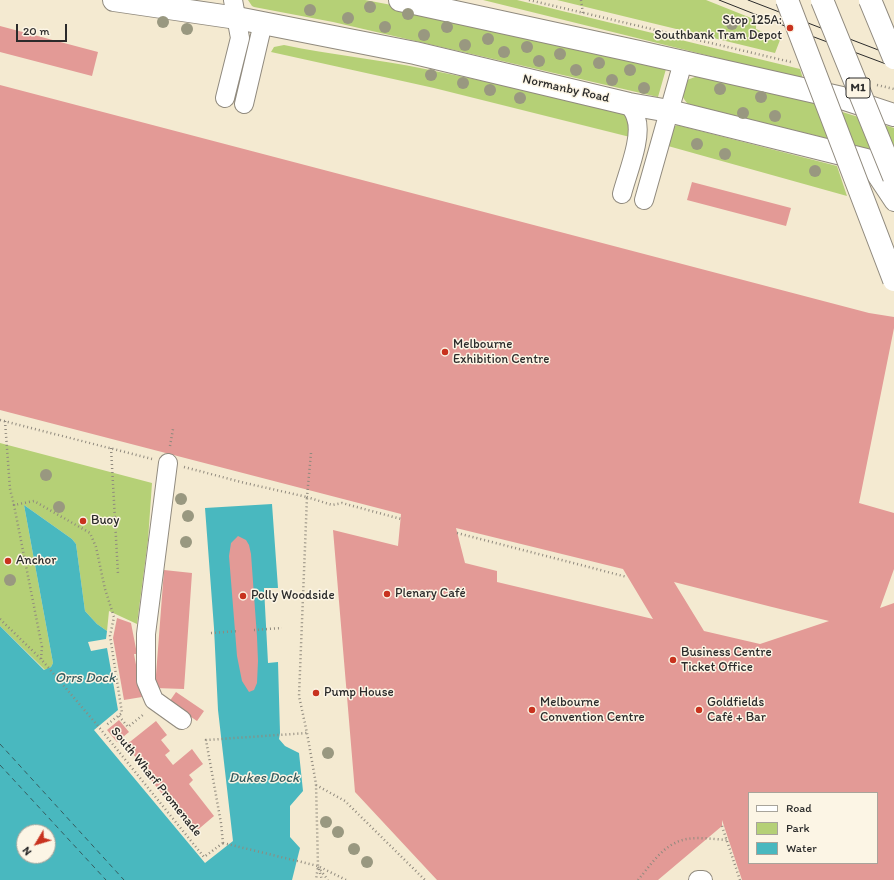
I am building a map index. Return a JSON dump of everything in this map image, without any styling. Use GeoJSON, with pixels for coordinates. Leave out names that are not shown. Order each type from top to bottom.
{"type":"FeatureCollection","features":[{"type":"Feature","properties":{"kind":"main road","name":"Normanby Road"},"geometry":{"type":"LineString","coordinates":[[114,0],[235,9],[263,23],[415,53],[629,104],[669,111],[866,160],[894,169]]}},
{"type":"Feature","properties":{"kind":"main road"},"geometry":{"type":"LineString","coordinates":[[400,0],[842,98],[894,115]]}},
{"type":"Feature","properties":{"kind":"main road"},"geometry":{"type":"LineString","coordinates":[[787,0],[894,280]]}},
{"type":"Feature","properties":{"kind":"main road","name":"M1"},"geometry":{"type":"LineString","coordinates":[[822,0],[894,177]]}},
{"type":"Feature","properties":{"kind":"main road"},"geometry":{"type":"LineString","coordinates":[[870,0],[894,58]]}},
{"type":"Feature","properties":{"kind":"street"},"geometry":{"type":"LineString","coordinates":[[226,98],[240,38],[235,9]]}},
{"type":"Feature","properties":{"kind":"street"},"geometry":{"type":"LineString","coordinates":[[244,104],[263,23]]}},
{"type":"Feature","properties":{"kind":"street"},"geometry":{"type":"LineString","coordinates":[[644,200],[683,62]]}},
{"type":"Feature","properties":{"kind":"street"},"geometry":{"type":"LineString","coordinates":[[622,194],[637,142],[638,128],[636,118],[629,104]]}},
{"type":"Feature","properties":{"kind":"street"},"geometry":{"type":"LineString","coordinates":[[866,160],[894,202]]}},
{"type":"Feature","properties":{"kind":"street"},"geometry":{"type":"LineString","coordinates":[[168,463],[146,634],[146,681],[154,700],[182,720]]}},
{"type":"Feature","properties":{"kind":"street"},"geometry":{"type":"LineString","coordinates":[[698,880],[703,880]]}},
{"type":"Feature","properties":{"kind":"path"},"geometry":{"type":"LineString","coordinates":[[529,0],[793,62]]}},
{"type":"Feature","properties":{"kind":"path"},"geometry":{"type":"LineString","coordinates":[[581,0],[584,14]]}},
{"type":"Feature","properties":{"kind":"path"},"geometry":{"type":"LineString","coordinates":[[874,84],[894,89]]}},
{"type":"Feature","properties":{"kind":"path"},"geometry":{"type":"LineString","coordinates":[[0,420],[245,483],[307,497],[332,505],[342,503],[401,519]]}},
{"type":"Feature","properties":{"kind":"path"},"geometry":{"type":"LineString","coordinates":[[5,421],[10,489],[42,647],[41,659]]}},
{"type":"Feature","properties":{"kind":"path"},"geometry":{"type":"LineString","coordinates":[[111,448],[118,574]]}},
{"type":"Feature","properties":{"kind":"path"},"geometry":{"type":"LineString","coordinates":[[311,453],[307,497],[299,696],[316,784],[318,866],[316,880]]}},
{"type":"Feature","properties":{"kind":"path"},"geometry":{"type":"LineString","coordinates":[[14,505],[34,501],[38,502],[90,533],[96,547],[105,589],[114,618],[110,636],[122,713],[105,726]]}},
{"type":"Feature","properties":{"kind":"path"},"geometry":{"type":"LineString","coordinates":[[457,533],[628,577]]}},
{"type":"Feature","properties":{"kind":"path","name":"South Wharf Promenade"},"geometry":{"type":"LineString","coordinates":[[0,619],[41,659],[98,726],[204,857],[223,843]]}},
{"type":"Feature","properties":{"kind":"path"},"geometry":{"type":"LineString","coordinates":[[254,630],[282,628]]}},
{"type":"Feature","properties":{"kind":"path"},"geometry":{"type":"LineString","coordinates":[[211,633],[239,631]]}},
{"type":"Feature","properties":{"kind":"path"},"geometry":{"type":"LineString","coordinates":[[119,716],[128,727],[158,702]]}},
{"type":"Feature","properties":{"kind":"path"},"geometry":{"type":"LineString","coordinates":[[307,733],[206,740],[221,823],[223,843],[318,866],[346,880]]}},
{"type":"Feature","properties":{"kind":"path"},"geometry":{"type":"LineString","coordinates":[[316,784],[345,800],[425,880]]}},
{"type":"Feature","properties":{"kind":"path"},"geometry":{"type":"LineString","coordinates":[[722,826],[740,880]]}},
{"type":"Feature","properties":{"kind":"path"},"geometry":{"type":"LineString","coordinates":[[638,880],[660,854],[675,842],[691,838],[727,840]]}},
{"type":"Feature","properties":{"kind":"path"},"geometry":{"type":"LineString","coordinates":[[318,866],[322,880]]}},
{"type":"Feature","properties":{"kind":"path"},"geometry":{"type":"LineString","coordinates":[[318,866],[328,880]]}},
{"type":"Feature","properties":{"kind":"green space"},"geometry":{"type":"Polygon","coordinates":[[[248,0],[365,0],[397,6],[666,69],[658,97],[333,22],[254,7],[248,0]]]}},
{"type":"Feature","properties":{"kind":"green space"},"geometry":{"type":"Polygon","coordinates":[[[483,0],[517,0],[800,69],[803,79],[483,0]]]}},
{"type":"Feature","properties":{"kind":"green space"},"geometry":{"type":"Polygon","coordinates":[[[557,0],[706,0],[756,20],[756,29],[780,40],[775,53],[557,0]]]}},
{"type":"Feature","properties":{"kind":"green space"},"geometry":{"type":"Polygon","coordinates":[[[284,45],[319,52],[390,62],[611,110],[626,115],[630,121],[630,137],[434,88],[271,52],[274,47],[284,45]]]}},
{"type":"Feature","properties":{"kind":"green space"},"geometry":{"type":"Polygon","coordinates":[[[695,77],[702,77],[810,102],[894,128],[894,159],[854,145],[688,104],[683,98],[682,92],[687,80],[695,77]]]}},
{"type":"Feature","properties":{"kind":"green space"},"geometry":{"type":"Polygon","coordinates":[[[677,125],[837,166],[847,196],[668,146],[672,128],[677,125]]]}},
{"type":"Feature","properties":{"kind":"green space"},"geometry":{"type":"Polygon","coordinates":[[[0,443],[152,483],[148,540],[137,624],[109,611],[107,631],[97,624],[85,611],[76,544],[72,539],[24,505],[53,663],[51,667],[45,670],[0,626],[0,443]]]}},
{"type":"Feature","properties":{"kind":"water"},"geometry":{"type":"Polygon","coordinates":[[[272,504],[278,588],[264,588],[268,663],[278,662],[279,739],[285,746],[299,753],[303,791],[290,806],[290,837],[300,848],[292,880],[0,880],[0,626],[44,670],[51,667],[53,663],[24,505],[72,539],[76,544],[85,611],[97,624],[107,631],[106,639],[88,642],[91,651],[107,648],[118,710],[94,730],[205,863],[233,841],[218,710],[214,628],[205,508],[272,504]]]}},
{"type":"Feature","properties":{"kind":"building"},"geometry":{"type":"Polygon","coordinates":[[[0,26],[98,52],[92,76],[0,52],[0,26]]]}},
{"type":"Feature","properties":{"kind":"building"},"geometry":{"type":"Polygon","coordinates":[[[0,85],[869,313],[894,317],[894,328],[859,503],[894,513],[894,569],[880,608],[894,603],[894,880],[742,880],[722,820],[722,826],[658,880],[437,880],[355,792],[333,530],[398,546],[401,514],[0,410],[0,85]],[[456,528],[465,563],[497,571],[497,582],[653,619],[623,569],[456,528]],[[674,582],[704,631],[760,644],[829,621],[772,607],[674,582]]]}},
{"type":"Feature","properties":{"kind":"building"},"geometry":{"type":"Polygon","coordinates":[[[692,182],[791,208],[786,226],[687,200],[692,182]]]}},
{"type":"Feature","properties":{"kind":"building","name":"Polly Woodside"},"geometry":{"type":"Polygon","coordinates":[[[238,536],[246,540],[251,554],[257,637],[257,683],[254,690],[249,692],[242,681],[237,656],[229,556],[231,543],[238,536]]]}},
{"type":"Feature","properties":{"kind":"building"},"geometry":{"type":"Polygon","coordinates":[[[164,570],[192,573],[184,689],[155,688],[164,570]]]}},
{"type":"Feature","properties":{"kind":"building"},"geometry":{"type":"Polygon","coordinates":[[[117,618],[131,623],[137,654],[134,654],[142,697],[124,700],[113,638],[117,618]]]}},
{"type":"Feature","properties":{"kind":"building"},"geometry":{"type":"Polygon","coordinates":[[[176,692],[204,711],[197,721],[169,702],[176,692]]]}},
{"type":"Feature","properties":{"kind":"building"},"geometry":{"type":"Polygon","coordinates":[[[119,720],[129,732],[117,742],[107,730],[119,720]]]}},
{"type":"Feature","properties":{"kind":"building"},"geometry":{"type":"Polygon","coordinates":[[[156,721],[167,735],[161,740],[170,751],[165,755],[173,765],[192,749],[203,764],[189,775],[193,780],[189,784],[214,816],[194,833],[142,769],[144,768],[126,745],[156,721]]]}},
{"type":"Feature","properties":{"kind":"ferry route"},"geometry":{"type":"LineString","coordinates":[[0,744],[124,880]]}},
{"type":"Feature","properties":{"kind":"ferry route"},"geometry":{"type":"LineString","coordinates":[[0,765],[106,880]]}},
{"type":"Feature","properties":{"kind":"tram line"},"geometry":{"type":"LineString","coordinates":[[719,0],[894,67]]}},
{"type":"Feature","properties":{"kind":"tram line"},"geometry":{"type":"LineString","coordinates":[[748,0],[894,56]]}},
{"type":"Feature","properties":{"kind":"place","name":"Stop 125A: Southbank Tram Depot"},"geometry":{"type":"Point","coordinates":[790,28]}},
{"type":"Feature","properties":{"kind":"place","name":"Melbourne Exhibition Centre"},"geometry":{"type":"Point","coordinates":[445,352]}},
{"type":"Feature","properties":{"kind":"place","name":"Buoy"},"geometry":{"type":"Point","coordinates":[83,521]}},
{"type":"Feature","properties":{"kind":"place","name":"Anchor"},"geometry":{"type":"Point","coordinates":[8,561]}},
{"type":"Feature","properties":{"kind":"place","name":"Plenary Café"},"geometry":{"type":"Point","coordinates":[387,594]}},
{"type":"Feature","properties":{"kind":"place","name":"Polly Woodside"},"geometry":{"type":"Point","coordinates":[243,596]}},
{"type":"Feature","properties":{"kind":"place","name":"Business Centre Ticket Office"},"geometry":{"type":"Point","coordinates":[673,660]}},
{"type":"Feature","properties":{"kind":"place","name":"Pump House"},"geometry":{"type":"Point","coordinates":[316,693]}},
{"type":"Feature","properties":{"kind":"place","name":"Melbourne Convention Centre"},"geometry":{"type":"Point","coordinates":[532,710]}},
{"type":"Feature","properties":{"kind":"place","name":"Goldfields Café + Bar"},"geometry":{"type":"Point","coordinates":[699,710]}},
{"type":"Feature","properties":{"kind":"water label","name":"Orrs Dock"},"geometry":{"type":"Point","coordinates":[85,678]}},
{"type":"Feature","properties":{"kind":"water label","name":"Dukes Dock"},"geometry":{"type":"Point","coordinates":[264,778]}}]}
